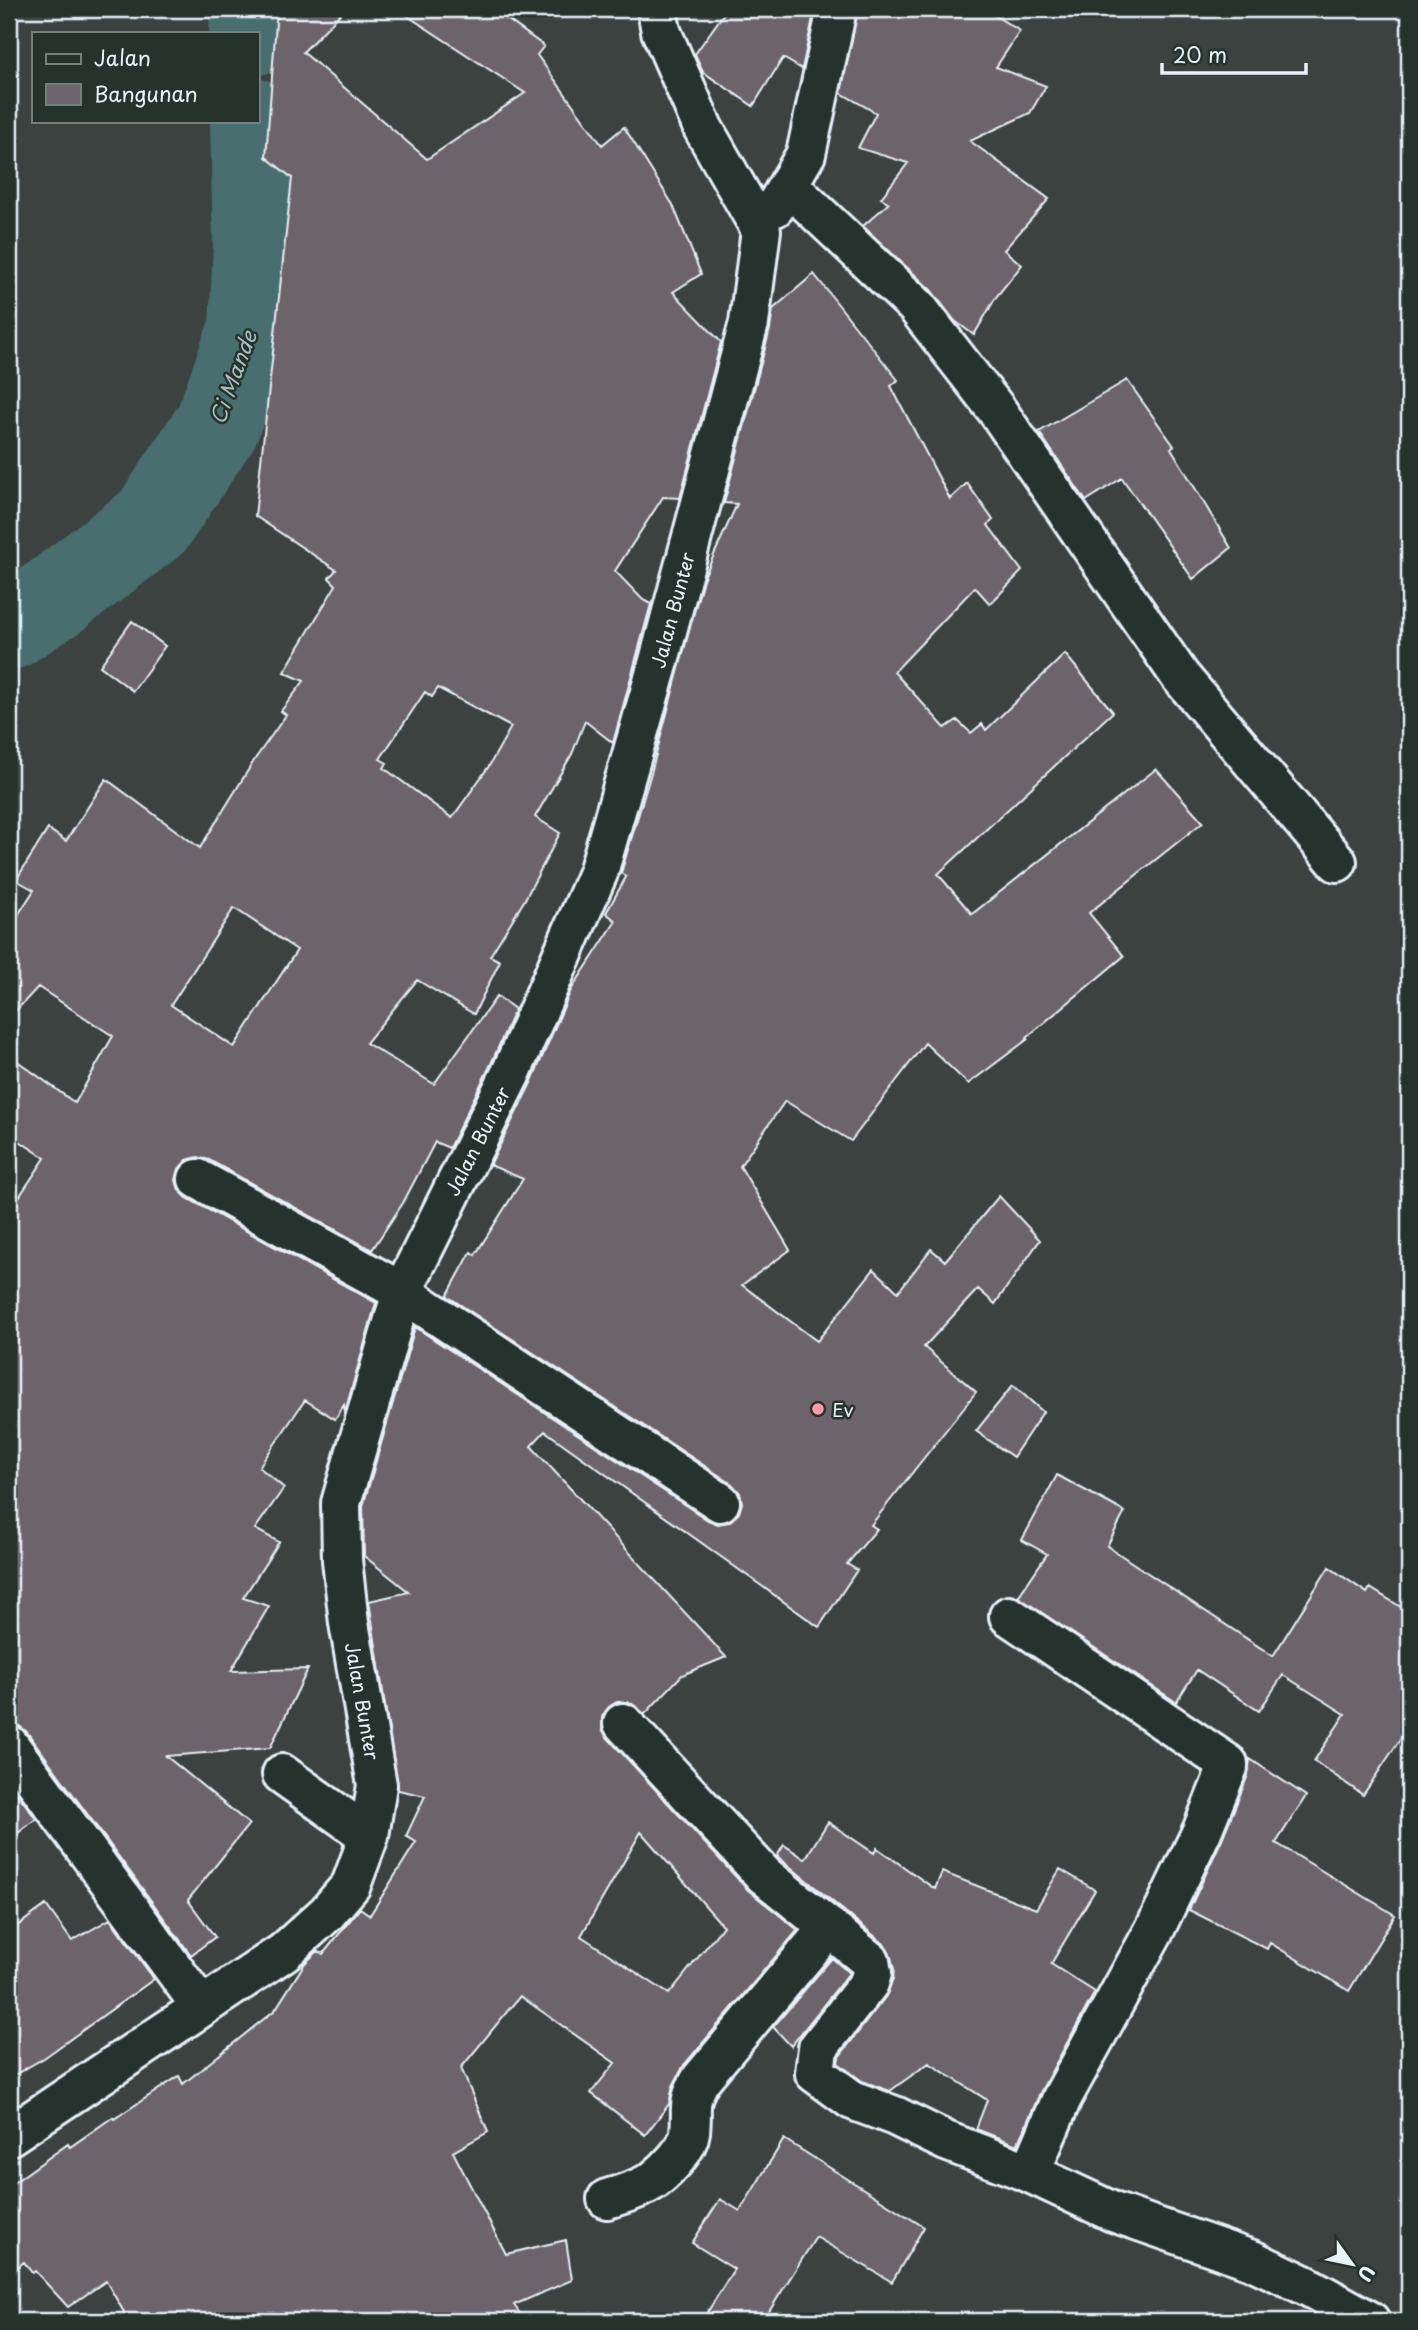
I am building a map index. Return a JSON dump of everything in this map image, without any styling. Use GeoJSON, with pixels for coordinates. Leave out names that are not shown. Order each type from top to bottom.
{"type":"FeatureCollection","features":[{"type":"Feature","properties":{"kind":"street"},"geometry":{"type":"LineString","coordinates":[[657,9],[661,31],[703,128],[761,230],[806,154],[837,9]]}},
{"type":"Feature","properties":{"kind":"street"},"geometry":{"type":"LineString","coordinates":[[789,186],[916,306],[996,408],[1180,676],[1337,862]]}},
{"type":"Feature","properties":{"kind":"street","name":"Jalan Bunter"},"geometry":{"type":"LineString","coordinates":[[9,2136],[284,1952],[327,1913],[351,1885],[369,1836],[377,1785],[349,1623],[342,1560],[341,1503],[402,1292],[511,1073],[597,873],[659,661],[749,323],[761,230]]}},
{"type":"Feature","properties":{"kind":"street"},"geometry":{"type":"LineString","coordinates":[[198,1179],[402,1292],[720,1502]]}},
{"type":"Feature","properties":{"kind":"street"},"geometry":{"type":"LineString","coordinates":[[1009,1616],[1228,1764],[1202,1831],[1156,1927],[1062,2098],[1030,2173]]}},
{"type":"Feature","properties":{"kind":"street"},"geometry":{"type":"LineString","coordinates":[[623,1723],[764,1875],[870,1961],[872,1973],[869,1983],[818,2048],[815,2073],[852,2100],[895,2116],[946,2141],[1030,2173],[1113,2212],[1252,2260],[1307,2286],[1370,2321]]}},
{"type":"Feature","properties":{"kind":"street"},"geometry":{"type":"LineString","coordinates":[[9,1745],[201,2006]]}},
{"type":"Feature","properties":{"kind":"street"},"geometry":{"type":"LineString","coordinates":[[282,1774],[369,1836]]}},
{"type":"Feature","properties":{"kind":"street"},"geometry":{"type":"LineString","coordinates":[[607,2199],[654,2180],[681,2152],[690,2134],[689,2105],[701,2079],[829,1927]]}},
{"type":"Feature","properties":{"kind":"building"},"geometry":{"type":"Polygon","coordinates":[[[277,9],[345,9],[303,52],[427,159],[525,93],[397,9],[493,9],[544,46],[537,55],[602,145],[624,127],[673,205],[701,274],[673,292],[721,342],[680,498],[663,497],[615,571],[643,600],[651,604],[613,743],[585,721],[572,754],[535,817],[560,833],[524,901],[490,956],[500,961],[474,1014],[417,980],[366,1043],[434,1084],[497,996],[515,1009],[449,1148],[435,1142],[403,1203],[372,1250],[209,1160],[198,1157],[187,1160],[179,1169],[176,1180],[179,1190],[187,1198],[376,1303],[345,1412],[344,1405],[335,1419],[305,1400],[259,1467],[284,1488],[255,1529],[279,1542],[243,1598],[269,1606],[231,1671],[308,1669],[270,1748],[166,1756],[249,1824],[188,1900],[215,1937],[191,1955],[27,1732],[18,1725],[9,1724],[9,1212],[45,1158],[9,1134],[9,1055],[75,1103],[113,1036],[38,987],[9,1018],[9,929],[34,890],[16,880],[48,829],[66,841],[106,779],[200,848],[255,759],[286,715],[281,711],[304,681],[284,672],[336,585],[329,578],[336,570],[255,516],[292,178],[266,157],[277,9]],[[438,688],[432,697],[425,692],[380,759],[387,763],[384,768],[452,818],[489,766],[511,727],[438,688]],[[234,908],[171,1005],[234,1047],[297,950],[234,908]]]}},
{"type":"Feature","properties":{"kind":"building"},"geometry":{"type":"Polygon","coordinates":[[[727,9],[815,9],[802,69],[783,58],[753,106],[703,72],[695,54],[727,9]]]}},
{"type":"Feature","properties":{"kind":"building"},"geometry":{"type":"Polygon","coordinates":[[[858,9],[984,9],[1020,31],[996,67],[1046,86],[1030,113],[970,141],[1049,199],[1004,250],[1022,265],[996,297],[974,335],[955,321],[931,290],[863,226],[889,203],[881,198],[908,163],[858,148],[876,113],[841,93],[858,9]]]}},
{"type":"Feature","properties":{"kind":"building"},"geometry":{"type":"Polygon","coordinates":[[[814,274],[898,380],[891,386],[950,499],[967,483],[993,520],[988,525],[1022,571],[990,604],[975,587],[894,672],[945,728],[957,720],[971,733],[982,724],[986,730],[1065,654],[1113,712],[938,874],[972,914],[1156,769],[1203,822],[1089,913],[1124,956],[1027,1037],[1028,1039],[968,1084],[925,1043],[851,1141],[785,1101],[740,1166],[790,1250],[742,1285],[817,1341],[874,1269],[898,1292],[931,1249],[945,1261],[999,1196],[1040,1240],[995,1304],[978,1289],[924,1347],[976,1392],[871,1525],[877,1529],[847,1564],[857,1570],[819,1627],[545,1431],[531,1446],[726,1657],[682,1675],[645,1714],[629,1702],[617,1702],[609,1707],[602,1717],[602,1729],[748,1890],[798,1930],[684,2065],[673,2086],[669,2104],[645,2135],[591,2093],[615,2063],[520,1996],[461,2068],[488,2132],[453,2152],[506,2254],[566,2240],[572,2280],[514,2305],[525,2321],[129,2321],[106,2281],[68,2307],[24,2262],[9,2274],[9,2186],[68,2144],[70,2147],[179,2076],[183,2084],[275,2010],[305,1963],[318,1951],[323,1954],[360,1908],[370,1915],[416,1842],[406,1836],[425,1796],[398,1790],[369,1601],[409,1592],[364,1556],[363,1506],[415,1327],[708,1520],[718,1524],[729,1522],[739,1513],[742,1503],[740,1493],[732,1484],[447,1296],[471,1252],[475,1255],[523,1179],[490,1165],[531,1083],[571,990],[616,921],[606,913],[626,877],[621,873],[703,579],[737,504],[724,503],[773,309],[814,274]],[[641,1832],[581,1936],[669,1994],[723,1926],[641,1832]]]}},
{"type":"Feature","properties":{"kind":"building"},"geometry":{"type":"Polygon","coordinates":[[[1127,380],[1174,446],[1171,448],[1231,548],[1193,579],[1122,478],[1086,501],[1039,432],[1127,380]]]}},
{"type":"Feature","properties":{"kind":"building"},"geometry":{"type":"Polygon","coordinates":[[[132,621],[165,646],[133,691],[100,666],[132,621]]]}},
{"type":"Feature","properties":{"kind":"building"},"geometry":{"type":"Polygon","coordinates":[[[1013,1385],[1043,1412],[1013,1457],[976,1431],[1013,1385]]]}},
{"type":"Feature","properties":{"kind":"building"},"geometry":{"type":"Polygon","coordinates":[[[1057,1475],[1125,1512],[1107,1546],[1273,1656],[1329,1567],[1367,1593],[1370,1588],[1409,1612],[1409,1726],[1363,1795],[1314,1761],[1345,1714],[1283,1675],[1259,1711],[1197,1670],[1176,1702],[1018,1597],[1047,1554],[1022,1540],[1057,1475]]]}},
{"type":"Feature","properties":{"kind":"building"},"geometry":{"type":"Polygon","coordinates":[[[1250,1759],[1306,1796],[1276,1843],[1395,1915],[1349,1991],[1270,1943],[1267,1949],[1189,1910],[1248,1775],[1250,1759]]]}},
{"type":"Feature","properties":{"kind":"building"},"geometry":{"type":"Polygon","coordinates":[[[9,1782],[36,1819],[9,1840],[9,1782]]]}},
{"type":"Feature","properties":{"kind":"building"},"geometry":{"type":"Polygon","coordinates":[[[828,1822],[874,1853],[877,1848],[935,1889],[942,1872],[1036,1909],[1060,1869],[1095,1890],[1051,1964],[1095,1992],[1042,2089],[1017,2145],[976,2129],[987,2100],[929,2063],[890,2091],[862,2081],[838,2063],[839,2057],[886,1996],[894,1969],[884,1944],[777,1856],[784,1845],[805,1859],[828,1822]]]}},
{"type":"Feature","properties":{"kind":"building"},"geometry":{"type":"Polygon","coordinates":[[[46,1905],[72,1941],[110,1919],[154,1979],[44,2058],[9,2078],[9,1932],[46,1905]]]}},
{"type":"Feature","properties":{"kind":"building"},"geometry":{"type":"Polygon","coordinates":[[[832,1958],[849,1973],[791,2046],[773,2027],[832,1958]]]}},
{"type":"Feature","properties":{"kind":"building"},"geometry":{"type":"Polygon","coordinates":[[[784,2139],[924,2227],[892,2282],[816,2237],[763,2321],[702,2321],[734,2269],[692,2243],[720,2199],[740,2211],[784,2139]]]}},
{"type":"Feature","properties":{"kind":"waterway","name":"Ci Mande"},"geometry":{"type":"LineString","coordinates":[[252,32],[253,9]]}},
{"type":"Feature","properties":{"kind":"waterway","name":"Ci Mande"},"geometry":{"type":"LineString","coordinates":[[9,627],[55,597],[153,522],[217,425],[252,328],[256,246],[253,122]]}},
{"type":"Feature","properties":{"kind":"place","name":"Ev"},"geometry":{"type":"Point","coordinates":[818,1409]}}]}
